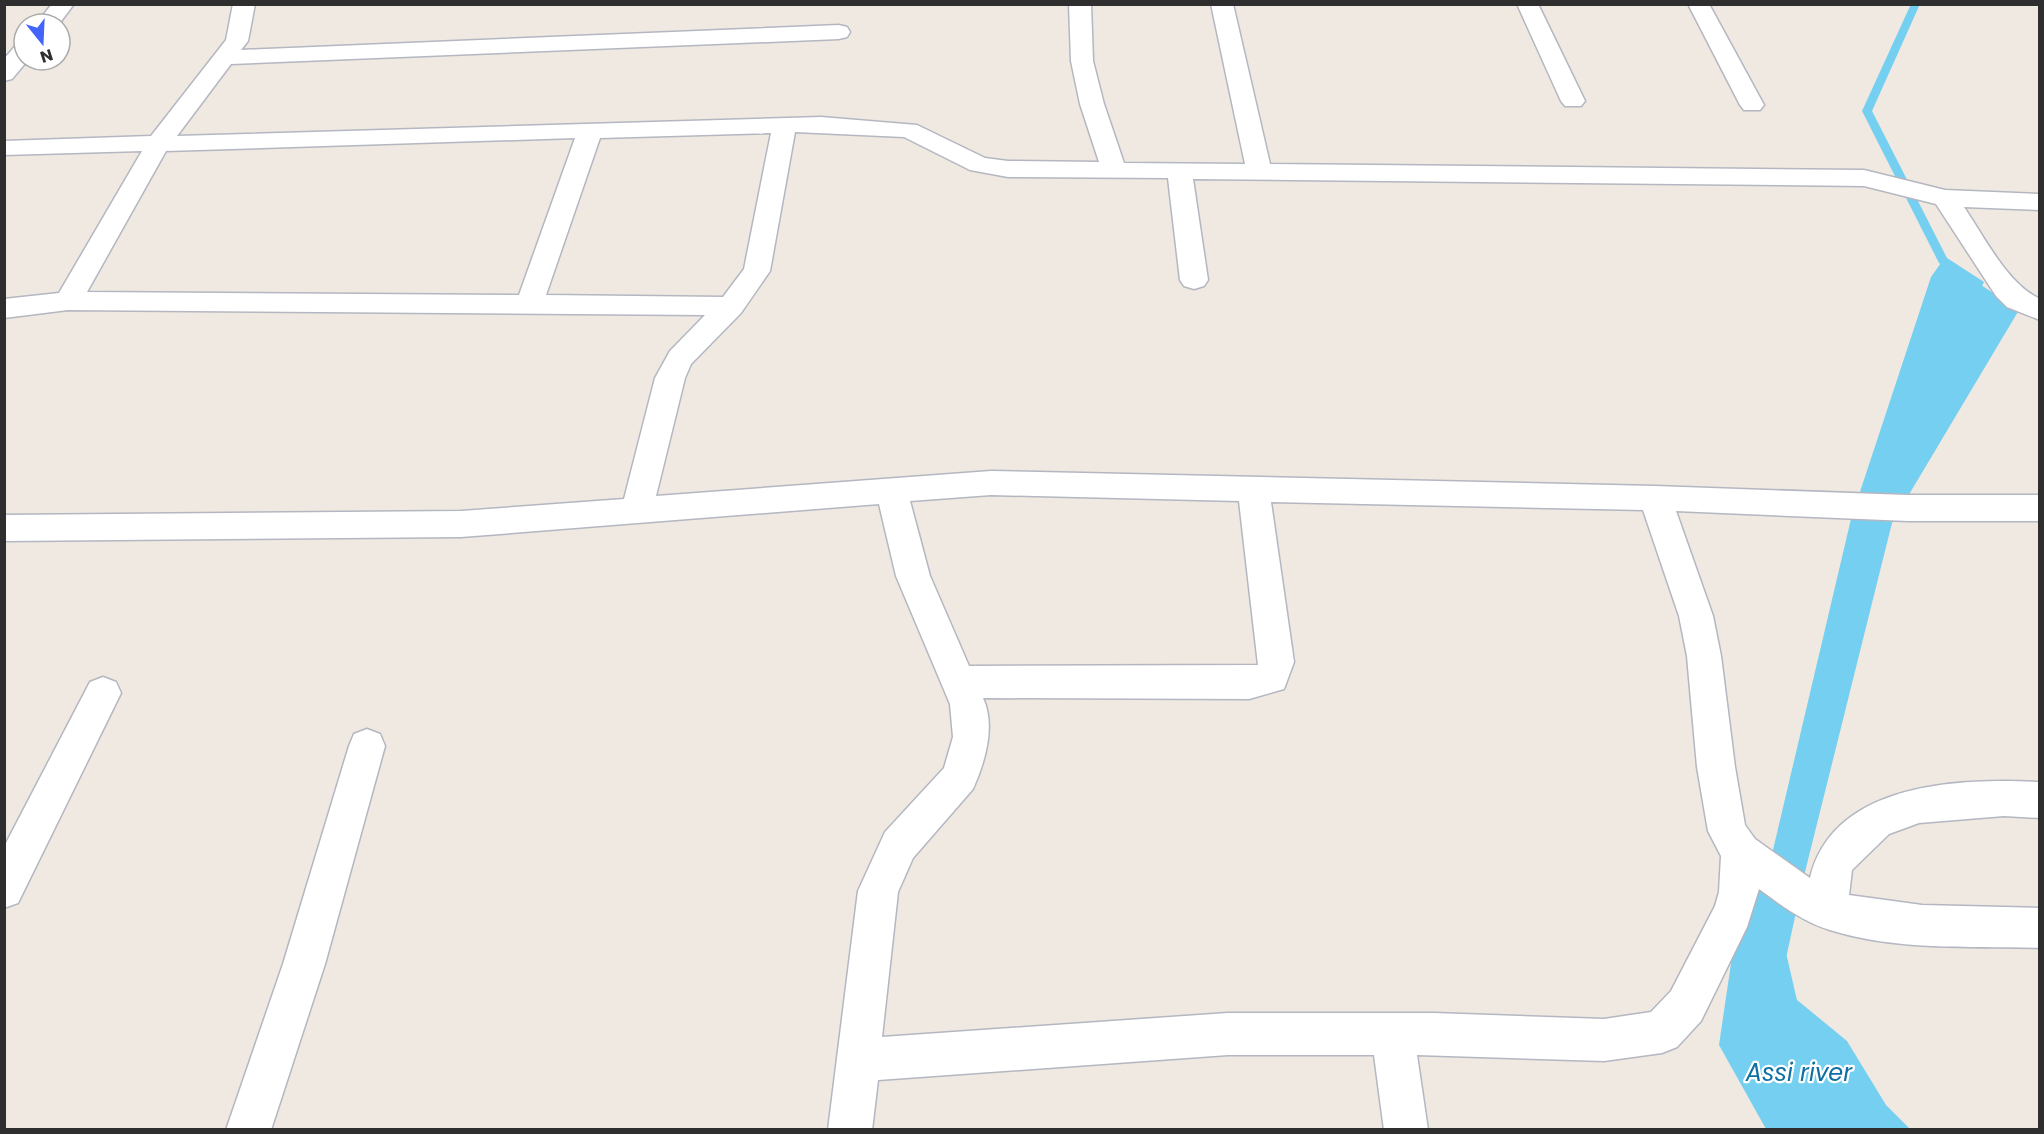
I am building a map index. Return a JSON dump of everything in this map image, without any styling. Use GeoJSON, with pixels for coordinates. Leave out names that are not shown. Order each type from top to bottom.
{"type":"FeatureCollection","features":[{"type":"Feature","properties":{"kind":"street"},"geometry":{"type":"LineString","coordinates":[[68,301],[158,144],[237,40],[244,4]]}},
{"type":"Feature","properties":{"kind":"street"},"geometry":{"type":"LineString","coordinates":[[1080,4],[1082,61],[1092,104],[1114,170]]}},
{"type":"Feature","properties":{"kind":"street"},"geometry":{"type":"LineString","coordinates":[[1222,4],[1259,172]]}},
{"type":"Feature","properties":{"kind":"street"},"geometry":{"type":"LineString","coordinates":[[1527,4],[1573,101]]}},
{"type":"Feature","properties":{"kind":"street"},"geometry":{"type":"LineString","coordinates":[[1698,4],[1752,105]]}},
{"type":"Feature","properties":{"kind":"street"},"geometry":{"type":"LineString","coordinates":[[222,58],[839,32]]}},
{"type":"Feature","properties":{"kind":"street"},"geometry":{"type":"LineString","coordinates":[[4,148],[821,124],[909,130],[979,165],[1008,170],[1864,178],[1935,196],[2040,202]]}},
{"type":"Feature","properties":{"kind":"street"},"geometry":{"type":"LineString","coordinates":[[637,511],[670,378],[680,358],[731,306],[757,271],[784,125]]}},
{"type":"Feature","properties":{"kind":"street"},"geometry":{"type":"LineString","coordinates":[[529,305],[590,131]]}},
{"type":"Feature","properties":{"kind":"street"},"geometry":{"type":"LineString","coordinates":[[1180,171],[1194,280]]}},
{"type":"Feature","properties":{"kind":"street"},"geometry":{"type":"LineString","coordinates":[[1935,196],[2006,289],[2017,300],[2040,310]]}},
{"type":"Feature","properties":{"kind":"street"},"geometry":{"type":"LineString","coordinates":[[4,309],[68,301],[731,306]]}},
{"type":"Feature","properties":{"kind":"street"},"geometry":{"type":"LineString","coordinates":[[4,528],[461,524],[991,483],[1655,498],[1908,508],[2040,508]]}},
{"type":"Feature","properties":{"kind":"street"},"geometry":{"type":"LineString","coordinates":[[959,682],[1249,683],[1272,678],[1277,662],[1253,489]]}},
{"type":"Feature","properties":{"kind":"street"},"geometry":{"type":"LineString","coordinates":[[850,1130],[878,891],[899,845],[960,777],[971,737],[968,704],[913,576],[892,491]]}},
{"type":"Feature","properties":{"kind":"street"},"geometry":{"type":"LineString","coordinates":[[1655,498],[1696,616],[1704,656],[1716,767],[1727,831],[1749,858],[1817,904],[1865,919],[1922,925],[2040,928]]}},
{"type":"Feature","properties":{"kind":"street"},"geometry":{"type":"LineString","coordinates":[[4,889],[103,693]]}},
{"type":"Feature","properties":{"kind":"street"},"geometry":{"type":"LineString","coordinates":[[248,1130],[304,964],[367,746]]}},
{"type":"Feature","properties":{"kind":"street"},"geometry":{"type":"LineString","coordinates":[[1817,904],[1837,858],[1876,820],[1919,805],[2004,798],[2040,800]]}},
{"type":"Feature","properties":{"kind":"street"},"geometry":{"type":"LineString","coordinates":[[858,1060],[1228,1034],[1392,1034],[1604,1040],[1662,1032],[1686,1006],[1733,913],[1749,858]]}},
{"type":"Feature","properties":{"kind":"street"},"geometry":{"type":"LineString","coordinates":[[1392,1034],[1406,1130]]}},
{"type":"Feature","properties":{"kind":"water","name":"Assi river"},"geometry":{"type":"Polygon","coordinates":[[[1943,260],[2019,310],[1892,523],[1803,880],[1780,986],[1847,1041],[1886,1105],[1910,1129],[1766,1129],[1719,1045],[1733,950],[1773,850],[1851,519],[1931,277],[1943,260]]]}},
{"type":"Feature","properties":{"kind":"waterway"},"geometry":{"type":"LineString","coordinates":[[1916,4],[1867,111],[1943,260],[1978,282],[1970,300]]}},
{"type":"Feature","properties":{"kind":"waterway"},"geometry":{"type":"LineString","coordinates":[[1779,957],[1790,1009]]}}]}
